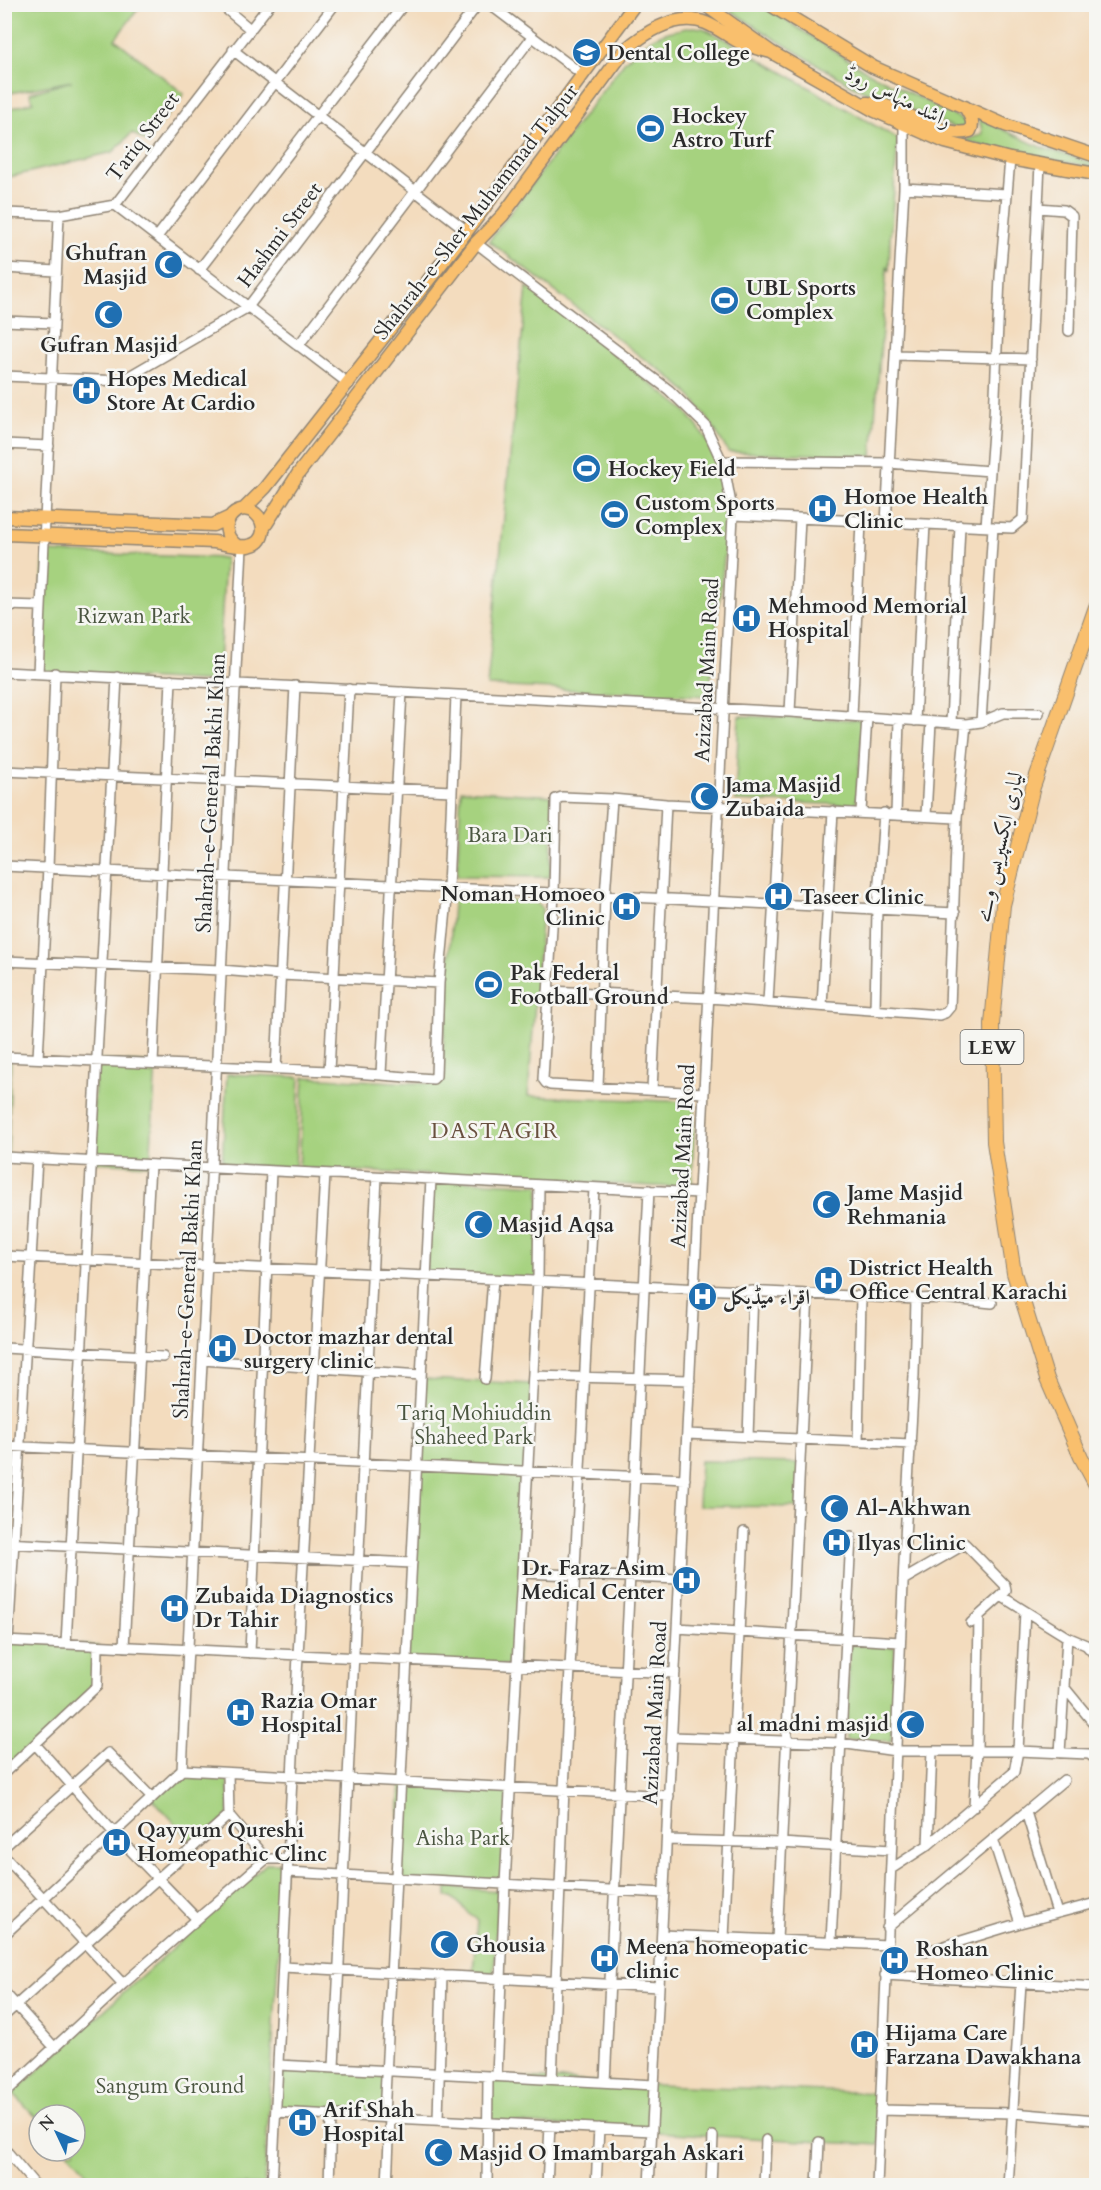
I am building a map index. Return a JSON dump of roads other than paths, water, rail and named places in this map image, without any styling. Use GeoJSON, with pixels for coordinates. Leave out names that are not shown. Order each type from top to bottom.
{"type":"FeatureCollection","features":[{"type":"Feature","properties":{"kind":"highway","name":"لیاری ایکسپریس وے"},"geometry":{"type":"LineString","coordinates":[[1096,607],[1033,787],[1003,905],[992,1024],[994,1142],[1014,1273],[1047,1379],[1096,1485]]}},
{"type":"Feature","properties":{"kind":"main road","name":"Shahrah-e-Sher Muhammad Talpur"},"geometry":{"type":"LineString","coordinates":[[244,509],[265,488],[349,384],[467,231],[635,4]]}},
{"type":"Feature","properties":{"kind":"main road","name":"راشد منہاس روڈ"},"geometry":{"type":"LineString","coordinates":[[704,4],[771,52],[857,101],[945,142],[1010,159],[1096,174]]}},
{"type":"Feature","properties":{"kind":"main road","name":"راشد منہاس روڈ"},"geometry":{"type":"LineString","coordinates":[[769,4],[873,67],[1005,125],[1096,156]]}},
{"type":"Feature","properties":{"kind":"main road","name":"Shahrah-e-Sher Muhammad Talpur"},"geometry":{"type":"LineString","coordinates":[[263,530],[298,474],[476,243],[503,215],[625,50],[644,34],[678,21],[705,22],[741,43],[771,52]]}},
{"type":"Feature","properties":{"kind":"main road"},"geometry":{"type":"LineString","coordinates":[[857,101],[885,106],[951,133],[970,131],[973,126],[965,107]]}},
{"type":"Feature","properties":{"kind":"main road"},"geometry":{"type":"LineString","coordinates":[[4,517],[213,525],[244,509],[260,518],[263,530],[262,535],[254,544],[238,546],[214,542],[4,534]]}},
{"type":"Feature","properties":{"kind":"main road"},"geometry":{"type":"LineString","coordinates":[[230,517],[226,529],[227,535],[238,546]]}},
{"type":"Feature","properties":{"kind":"street"},"geometry":{"type":"LineString","coordinates":[[219,4],[250,29]]}},
{"type":"Feature","properties":{"kind":"street","name":"Tariq Street"},"geometry":{"type":"LineString","coordinates":[[4,213],[59,215],[115,205],[270,4]]}},
{"type":"Feature","properties":{"kind":"street"},"geometry":{"type":"LineString","coordinates":[[156,237],[335,4]]}},
{"type":"Feature","properties":{"kind":"street"},"geometry":{"type":"LineString","coordinates":[[200,270],[404,4]]}},
{"type":"Feature","properties":{"kind":"street","name":"Hashmi Street"},"geometry":{"type":"LineString","coordinates":[[4,376],[121,381],[248,307],[478,4]]}},
{"type":"Feature","properties":{"kind":"street"},"geometry":{"type":"LineString","coordinates":[[489,4],[582,75]]}},
{"type":"Feature","properties":{"kind":"street"},"geometry":{"type":"LineString","coordinates":[[298,346],[532,37]]}},
{"type":"Feature","properties":{"kind":"street"},"geometry":{"type":"LineString","coordinates":[[233,50],[467,231]]}},
{"type":"Feature","properties":{"kind":"street"},"geometry":{"type":"LineString","coordinates":[[886,523],[904,188],[904,124]]}},
{"type":"Feature","properties":{"kind":"street"},"geometry":{"type":"LineString","coordinates":[[981,723],[990,526],[990,471],[1000,277],[1010,159]]}},
{"type":"Feature","properties":{"kind":"street"},"geometry":{"type":"LineString","coordinates":[[733,515],[1012,528],[1023,519],[1040,164]]}},
{"type":"Feature","properties":{"kind":"street"},"geometry":{"type":"LineString","coordinates":[[904,188],[1007,194]]}},
{"type":"Feature","properties":{"kind":"street"},"geometry":{"type":"LineString","coordinates":[[115,205],[349,384]]}},
{"type":"Feature","properties":{"kind":"street"},"geometry":{"type":"LineString","coordinates":[[1038,208],[1064,210],[1072,216],[1069,331]]}},
{"type":"Feature","properties":{"kind":"street"},"geometry":{"type":"LineString","coordinates":[[38,673],[59,215]]}},
{"type":"Feature","properties":{"kind":"street","name":"Azizabad Main Road"},"geometry":{"type":"LineString","coordinates":[[476,243],[669,390],[705,425],[722,461],[733,515],[649,2186]]}},
{"type":"Feature","properties":{"kind":"street"},"geometry":{"type":"LineString","coordinates":[[4,268],[57,271]]}},
{"type":"Feature","properties":{"kind":"street"},"geometry":{"type":"LineString","coordinates":[[4,321],[54,323]]}},
{"type":"Feature","properties":{"kind":"street"},"geometry":{"type":"LineString","coordinates":[[896,355],[996,360],[1031,359]]}},
{"type":"Feature","properties":{"kind":"street"},"geometry":{"type":"LineString","coordinates":[[4,444],[49,446]]}},
{"type":"Feature","properties":{"kind":"street"},"geometry":{"type":"LineString","coordinates":[[722,461],[888,463],[990,471]]}},
{"type":"Feature","properties":{"kind":"street"},"geometry":{"type":"LineString","coordinates":[[790,711],[800,519]]}},
{"type":"Feature","properties":{"kind":"street"},"geometry":{"type":"LineString","coordinates":[[852,716],[861,522]]}},
{"type":"Feature","properties":{"kind":"street"},"geometry":{"type":"LineString","coordinates":[[915,721],[925,524]]}},
{"type":"Feature","properties":{"kind":"street"},"geometry":{"type":"LineString","coordinates":[[951,723],[960,525]]}},
{"type":"Feature","properties":{"kind":"street","name":"Shahrah-e-General Bakhi Khan"},"geometry":{"type":"LineString","coordinates":[[182,1770],[235,683],[238,546]]}},
{"type":"Feature","properties":{"kind":"street"},"geometry":{"type":"LineString","coordinates":[[4,605],[41,606]]}},
{"type":"Feature","properties":{"kind":"street"},"geometry":{"type":"LineString","coordinates":[[4,672],[790,711],[966,724],[981,723],[1003,713],[1039,713]]}},
{"type":"Feature","properties":{"kind":"street"},"geometry":{"type":"LineString","coordinates":[[38,1058],[55,674]]}},
{"type":"Feature","properties":{"kind":"street"},"geometry":{"type":"LineString","coordinates":[[66,1644],[117,677]]}},
{"type":"Feature","properties":{"kind":"street"},"geometry":{"type":"LineString","coordinates":[[153,1063],[171,680]]}},
{"type":"Feature","properties":{"kind":"street"},"geometry":{"type":"LineString","coordinates":[[276,1068],[295,686]]}},
{"type":"Feature","properties":{"kind":"street"},"geometry":{"type":"LineString","coordinates":[[329,1071],[349,689]]}},
{"type":"Feature","properties":{"kind":"street"},"geometry":{"type":"LineString","coordinates":[[381,1074],[402,692]]}},
{"type":"Feature","properties":{"kind":"street"},"geometry":{"type":"LineString","coordinates":[[4,1057],[276,1068],[436,1078],[440,983],[448,888],[456,695]]}},
{"type":"Feature","properties":{"kind":"street"},"geometry":{"type":"LineString","coordinates":[[861,812],[867,717]]}},
{"type":"Feature","properties":{"kind":"street"},"geometry":{"type":"LineString","coordinates":[[896,814],[899,720]]}},
{"type":"Feature","properties":{"kind":"street"},"geometry":{"type":"LineString","coordinates":[[926,816],[931,722]]}},
{"type":"Feature","properties":{"kind":"street"},"geometry":{"type":"LineString","coordinates":[[548,991],[709,998],[939,1015],[945,1013],[950,1007],[957,818],[966,724]]}},
{"type":"Feature","properties":{"kind":"street"},"geometry":{"type":"LineString","coordinates":[[4,771],[452,791]]}},
{"type":"Feature","properties":{"kind":"street"},"geometry":{"type":"LineString","coordinates":[[704,1093],[550,1085],[543,1079],[554,894],[556,799],[562,797],[612,799],[666,804],[957,818]]}},
{"type":"Feature","properties":{"kind":"street"},"geometry":{"type":"LineString","coordinates":[[598,1086],[605,896],[612,799]]}},
{"type":"Feature","properties":{"kind":"street"},"geometry":{"type":"LineString","coordinates":[[652,1090],[666,804]]}},
{"type":"Feature","properties":{"kind":"street"},"geometry":{"type":"LineString","coordinates":[[768,1002],[779,809]]}},
{"type":"Feature","properties":{"kind":"street"},"geometry":{"type":"LineString","coordinates":[[822,1006],[832,811]]}},
{"type":"Feature","properties":{"kind":"street"},"geometry":{"type":"LineString","coordinates":[[875,1010],[877,909],[884,813]]}},
{"type":"Feature","properties":{"kind":"street"},"geometry":{"type":"LineString","coordinates":[[4,866],[955,913]]}},
{"type":"Feature","properties":{"kind":"street"},"geometry":{"type":"LineString","coordinates":[[4,961],[221,970],[440,983]]}},
{"type":"Feature","properties":{"kind":"street"},"geometry":{"type":"LineString","coordinates":[[4,1157],[699,1193]]}},
{"type":"Feature","properties":{"kind":"street"},"geometry":{"type":"LineString","coordinates":[[37,1159],[20,1447],[9,1543],[6,1641],[675,1673]]}},
{"type":"Feature","properties":{"kind":"street"},"geometry":{"type":"LineString","coordinates":[[124,1647],[150,1165]]}},
{"type":"Feature","properties":{"kind":"street"},"geometry":{"type":"LineString","coordinates":[[250,1653],[271,1171]]}},
{"type":"Feature","properties":{"kind":"street"},"geometry":{"type":"LineString","coordinates":[[273,2186],[324,1174]]}},
{"type":"Feature","properties":{"kind":"street"},"geometry":{"type":"LineString","coordinates":[[334,2067],[377,1176]]}},
{"type":"Feature","properties":{"kind":"street"},"geometry":{"type":"LineString","coordinates":[[387,2186],[386,2070],[431,1179]]}},
{"type":"Feature","properties":{"kind":"street"},"geometry":{"type":"LineString","coordinates":[[487,2186],[487,2121],[500,1979],[538,1281],[539,1185]]}},
{"type":"Feature","properties":{"kind":"street"},"geometry":{"type":"LineString","coordinates":[[552,2079],[594,1188]]}},
{"type":"Feature","properties":{"kind":"street"},"geometry":{"type":"LineString","coordinates":[[605,2082],[649,1190]]}},
{"type":"Feature","properties":{"kind":"street"},"geometry":{"type":"LineString","coordinates":[[4,1256],[916,1299],[942,1298],[992,1303]]}},
{"type":"Feature","properties":{"kind":"street"},"geometry":{"type":"LineString","coordinates":[[485,1379],[493,1279]]}},
{"type":"Feature","properties":{"kind":"street"},"geometry":{"type":"LineString","coordinates":[[748,1437],[753,1291]]}},
{"type":"Feature","properties":{"kind":"street"},"geometry":{"type":"LineString","coordinates":[[777,1940],[808,1294]]}},
{"type":"Feature","properties":{"kind":"street"},"geometry":{"type":"LineString","coordinates":[[858,1442],[861,1296]]}},
{"type":"Feature","properties":{"kind":"street"},"geometry":{"type":"LineString","coordinates":[[877,2186],[916,1299]]}},
{"type":"Feature","properties":{"kind":"street"},"geometry":{"type":"LineString","coordinates":[[4,1348],[163,1357]]}},
{"type":"Feature","properties":{"kind":"street"},"geometry":{"type":"LineString","coordinates":[[202,1360],[421,1375]]}},
{"type":"Feature","properties":{"kind":"street"},"geometry":{"type":"LineString","coordinates":[[533,1376],[690,1380]]}},
{"type":"Feature","properties":{"kind":"street"},"geometry":{"type":"LineString","coordinates":[[687,1434],[911,1444]]}},
{"type":"Feature","properties":{"kind":"street"},"geometry":{"type":"LineString","coordinates":[[4,1446],[685,1479]]}},
{"type":"Feature","properties":{"kind":"street"},"geometry":{"type":"LineString","coordinates":[[724,1938],[744,1532]]}},
{"type":"Feature","properties":{"kind":"street"},"geometry":{"type":"LineString","coordinates":[[831,1942],[851,1536]]}},
{"type":"Feature","properties":{"kind":"street"},"geometry":{"type":"LineString","coordinates":[[9,1543],[412,1563]]}},
{"type":"Feature","properties":{"kind":"street"},"geometry":{"type":"LineString","coordinates":[[903,1580],[964,1544],[1005,1585],[1006,1591],[971,1623]]}},
{"type":"Feature","properties":{"kind":"street"},"geometry":{"type":"LineString","coordinates":[[522,1573],[680,1579]]}},
{"type":"Feature","properties":{"kind":"street"},"geometry":{"type":"LineString","coordinates":[[1002,1596],[1067,1637],[1091,1648],[1096,1656]]}},
{"type":"Feature","properties":{"kind":"street"},"geometry":{"type":"LineString","coordinates":[[891,1869],[928,1845],[1011,1776],[1015,1769],[1018,1751],[1025,1611]]}},
{"type":"Feature","properties":{"kind":"street"},"geometry":{"type":"LineString","coordinates":[[974,1807],[979,1616]]}},
{"type":"Feature","properties":{"kind":"street"},"geometry":{"type":"LineString","coordinates":[[677,1628],[900,1642]]}},
{"type":"Feature","properties":{"kind":"street"},"geometry":{"type":"LineString","coordinates":[[1060,1753],[1067,1637]]}},
{"type":"Feature","properties":{"kind":"street"},"geometry":{"type":"LineString","coordinates":[[4,1773],[97,1686],[98,1646]]}},
{"type":"Feature","properties":{"kind":"street"},"geometry":{"type":"LineString","coordinates":[[1065,1688],[1096,1726]]}},
{"type":"Feature","properties":{"kind":"street"},"geometry":{"type":"LineString","coordinates":[[672,1737],[840,1743],[896,1751],[977,1750],[1089,1754],[1096,1758]]}},
{"type":"Feature","properties":{"kind":"street"},"geometry":{"type":"LineString","coordinates":[[35,1744],[114,1833],[197,1919]]}},
{"type":"Feature","properties":{"kind":"street"},"geometry":{"type":"LineString","coordinates":[[928,1845],[932,1751]]}},
{"type":"Feature","properties":{"kind":"street"},"geometry":{"type":"LineString","coordinates":[[4,1847],[108,1753],[152,1798]]}},
{"type":"Feature","properties":{"kind":"street"},"geometry":{"type":"LineString","coordinates":[[4,1935],[182,1770],[669,1796]]}},
{"type":"Feature","properties":{"kind":"street"},"geometry":{"type":"LineString","coordinates":[[228,1773],[229,1815],[266,1859]]}},
{"type":"Feature","properties":{"kind":"street"},"geometry":{"type":"LineString","coordinates":[[887,1928],[1064,1780]]}},
{"type":"Feature","properties":{"kind":"street"},"geometry":{"type":"LineString","coordinates":[[1026,1812],[1057,1913]]}},
{"type":"Feature","properties":{"kind":"street"},"geometry":{"type":"LineString","coordinates":[[4,2016],[229,1815]]}},
{"type":"Feature","properties":{"kind":"street"},"geometry":{"type":"LineString","coordinates":[[667,1839],[891,1850]]}},
{"type":"Feature","properties":{"kind":"street"},"geometry":{"type":"LineString","coordinates":[[993,1839],[1020,1923]]}},
{"type":"Feature","properties":{"kind":"street"},"geometry":{"type":"LineString","coordinates":[[4,1856],[123,1984]]}},
{"type":"Feature","properties":{"kind":"street"},"geometry":{"type":"LineString","coordinates":[[4,2094],[123,1984],[266,1859],[288,1859]]}},
{"type":"Feature","properties":{"kind":"street"},"geometry":{"type":"LineString","coordinates":[[288,1872],[664,1893]]}},
{"type":"Feature","properties":{"kind":"street"},"geometry":{"type":"LineString","coordinates":[[925,1952],[1096,1903]]}},
{"type":"Feature","properties":{"kind":"street"},"geometry":{"type":"LineString","coordinates":[[662,1935],[888,1945]]}},
{"type":"Feature","properties":{"kind":"street"},"geometry":{"type":"LineString","coordinates":[[283,1967],[659,1987]]}},
{"type":"Feature","properties":{"kind":"street"},"geometry":{"type":"LineString","coordinates":[[438,2119],[442,1975]]}},
{"type":"Feature","properties":{"kind":"street"},"geometry":{"type":"LineString","coordinates":[[885,1975],[1096,1987]]}},
{"type":"Feature","properties":{"kind":"street"},"geometry":{"type":"LineString","coordinates":[[1008,2186],[1021,1983]]}},
{"type":"Feature","properties":{"kind":"street"},"geometry":{"type":"LineString","coordinates":[[4,1992],[55,2048]]}},
{"type":"Feature","properties":{"kind":"street"},"geometry":{"type":"LineString","coordinates":[[278,2065],[654,2085]]}},
{"type":"Feature","properties":{"kind":"street"},"geometry":{"type":"LineString","coordinates":[[880,2110],[1013,2113],[1096,2120]]}},
{"type":"Feature","properties":{"kind":"street"},"geometry":{"type":"LineString","coordinates":[[276,2112],[652,2131]]}},
{"type":"Feature","properties":{"kind":"street"},"geometry":{"type":"LineString","coordinates":[[329,2186],[332,2114]]}},
{"type":"Feature","properties":{"kind":"street"},"geometry":{"type":"LineString","coordinates":[[547,2186],[550,2125]]}},
{"type":"Feature","properties":{"kind":"street"},"geometry":{"type":"LineString","coordinates":[[596,2186],[599,2128]]}},
{"type":"Feature","properties":{"kind":"street"},"geometry":{"type":"LineString","coordinates":[[711,2186],[713,2136]]}},
{"type":"Feature","properties":{"kind":"street"},"geometry":{"type":"LineString","coordinates":[[764,2186],[766,2140]]}},
{"type":"Feature","properties":{"kind":"street"},"geometry":{"type":"LineString","coordinates":[[817,2186],[819,2142]]}},
{"type":"Feature","properties":{"kind":"street"},"geometry":{"type":"LineString","coordinates":[[4,2148],[36,2185]]}},
{"type":"Feature","properties":{"kind":"waterway"},"geometry":{"type":"LineString","coordinates":[[1096,994],[1090,1113],[1096,1188]]}},
{"type":"Feature","properties":{"kind":"place","name":"Dental College"},"geometry":{"type":"Point","coordinates":[586,53]}},
{"type":"Feature","properties":{"kind":"place","name":"Hockey Astro Turf"},"geometry":{"type":"Point","coordinates":[651,128]}},
{"type":"Feature","properties":{"kind":"place","name":"Ghufran Masjid"},"geometry":{"type":"Point","coordinates":[168,265]}},
{"type":"Feature","properties":{"kind":"place","name":"UBL Sports Complex"},"geometry":{"type":"Point","coordinates":[725,300]}},
{"type":"Feature","properties":{"kind":"place","name":"Gufran Masjid"},"geometry":{"type":"Point","coordinates":[109,314]}},
{"type":"Feature","properties":{"kind":"place","name":"Hopes Medical Store At Cardio"},"geometry":{"type":"Point","coordinates":[86,391]}},
{"type":"Feature","properties":{"kind":"place","name":"Hockey Field"},"geometry":{"type":"Point","coordinates":[587,469]}},
{"type":"Feature","properties":{"kind":"place","name":"Homoe Health Clinic"},"geometry":{"type":"Point","coordinates":[823,509]}},
{"type":"Feature","properties":{"kind":"place","name":"Custom Sports Complex"},"geometry":{"type":"Point","coordinates":[614,515]}},
{"type":"Feature","properties":{"kind":"place","name":"Mehmood Memorial Hospital"},"geometry":{"type":"Point","coordinates":[747,618]}},
{"type":"Feature","properties":{"kind":"place","name":"Jama Masjid Zubaida"},"geometry":{"type":"Point","coordinates":[704,797]}},
{"type":"Feature","properties":{"kind":"place","name":"Taseer Clinic"},"geometry":{"type":"Point","coordinates":[779,897]}},
{"type":"Feature","properties":{"kind":"place","name":"Noman Homoeo Clinic"},"geometry":{"type":"Point","coordinates":[626,906]}},
{"type":"Feature","properties":{"kind":"place","name":"Pak Federal Football Ground"},"geometry":{"type":"Point","coordinates":[489,985]}},
{"type":"Feature","properties":{"kind":"place","name":"Jame Masjid Rehmania"},"geometry":{"type":"Point","coordinates":[826,1205]}},
{"type":"Feature","properties":{"kind":"place","name":"Masjid Aqsa"},"geometry":{"type":"Point","coordinates":[478,1225]}},
{"type":"Feature","properties":{"kind":"place","name":"District Health Office Central Karachi"},"geometry":{"type":"Point","coordinates":[828,1280]}},
{"type":"Feature","properties":{"kind":"place","name":"اقراء میڈیکل"},"geometry":{"type":"Point","coordinates":[702,1297]}},
{"type":"Feature","properties":{"kind":"place","name":"Doctor mazhar dental surgery clinic"},"geometry":{"type":"Point","coordinates":[223,1349]}},
{"type":"Feature","properties":{"kind":"place","name":"Al-Akhwan"},"geometry":{"type":"Point","coordinates":[835,1508]}},
{"type":"Feature","properties":{"kind":"place","name":"Ilyas Clinic"},"geometry":{"type":"Point","coordinates":[836,1543]}},
{"type":"Feature","properties":{"kind":"place","name":"Dr. Faraz Asim Medical Center"},"geometry":{"type":"Point","coordinates":[686,1580]}},
{"type":"Feature","properties":{"kind":"place","name":"Zubaida Diagnostics Dr Tahir"},"geometry":{"type":"Point","coordinates":[174,1608]}},
{"type":"Feature","properties":{"kind":"place","name":"Razia Omar Hospital"},"geometry":{"type":"Point","coordinates":[240,1713]}},
{"type":"Feature","properties":{"kind":"place","name":"al madni masjid"},"geometry":{"type":"Point","coordinates":[910,1724]}},
{"type":"Feature","properties":{"kind":"place","name":"Qayyum Qureshi Homeopathic Clinc"},"geometry":{"type":"Point","coordinates":[116,1842]}},
{"type":"Feature","properties":{"kind":"place","name":"Ghousia"},"geometry":{"type":"Point","coordinates":[445,1945]}},
{"type":"Feature","properties":{"kind":"place","name":"Meena homeopatic clinic"},"geometry":{"type":"Point","coordinates":[605,1959]}},
{"type":"Feature","properties":{"kind":"place","name":"Roshan Homeo Clinic"},"geometry":{"type":"Point","coordinates":[895,1961]}},
{"type":"Feature","properties":{"kind":"place","name":"Hijama Care Farzana Dawakhana"},"geometry":{"type":"Point","coordinates":[864,2045]}},
{"type":"Feature","properties":{"kind":"place","name":"Arif Shah Hospital"},"geometry":{"type":"Point","coordinates":[302,2122]}},
{"type":"Feature","properties":{"kind":"place","name":"Masjid O Imambargah Askari"},"geometry":{"type":"Point","coordinates":[438,2153]}},
{"type":"Feature","properties":{"kind":"district","name":"DASTAGIR"},"geometry":{"type":"Point","coordinates":[495,1131]}},
{"type":"Feature","properties":{"kind":"park label","name":"Rizwan Park"},"geometry":{"type":"Point","coordinates":[134,616]}},
{"type":"Feature","properties":{"kind":"park label","name":"Bara Dari"},"geometry":{"type":"Point","coordinates":[510,835]}},
{"type":"Feature","properties":{"kind":"park label","name":"Tariq Mohiuddin Shaheed Park"},"geometry":{"type":"Point","coordinates":[474,1425]}},
{"type":"Feature","properties":{"kind":"park label","name":"Aisha Park"},"geometry":{"type":"Point","coordinates":[463,1838]}},
{"type":"Feature","properties":{"kind":"park label","name":"Sangum Ground"},"geometry":{"type":"Point","coordinates":[170,2086]}}]}
